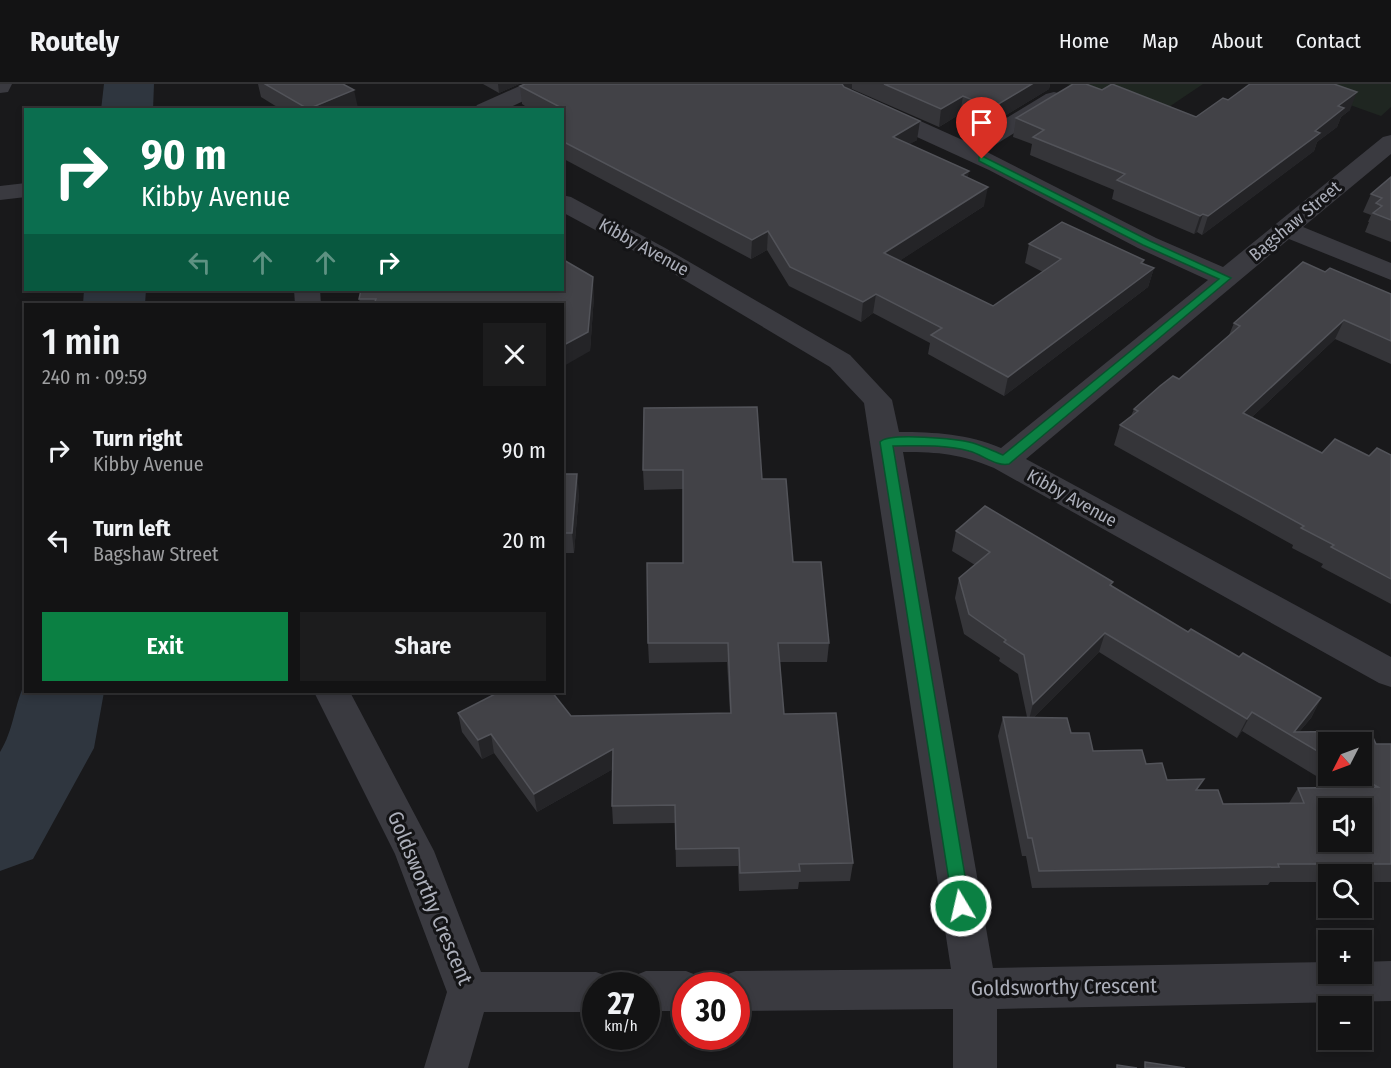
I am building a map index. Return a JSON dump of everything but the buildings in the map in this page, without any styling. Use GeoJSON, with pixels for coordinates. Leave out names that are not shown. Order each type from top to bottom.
{"type":"FeatureCollection","features":[{"type":"Feature","properties":{"kind":"street"},"geometry":{"type":"LineString","coordinates":[[489,108],[541,84]]}},
{"type":"Feature","properties":{"kind":"street"},"geometry":{"type":"LineString","coordinates":[[967,152],[1068,90]]}},
{"type":"Feature","properties":{"kind":"street"},"geometry":{"type":"LineString","coordinates":[[861,102],[997,165],[1147,243],[1226,278]]}},
{"type":"Feature","properties":{"kind":"street","name":"Bagshaw Street"},"geometry":{"type":"LineString","coordinates":[[1005,461],[1391,142]]}},
{"type":"Feature","properties":{"kind":"street"},"geometry":{"type":"LineString","coordinates":[[0,193],[24,190]]}},
{"type":"Feature","properties":{"kind":"street","name":"Kibby Avenue"},"geometry":{"type":"LineString","coordinates":[[564,203],[658,254],[840,360],[878,400],[886,442],[931,442],[970,447],[1005,461],[1391,674]]}},
{"type":"Feature","properties":{"kind":"street"},"geometry":{"type":"LineString","coordinates":[[1285,229],[1391,272]]}},
{"type":"Feature","properties":{"kind":"street"},"geometry":{"type":"LineString","coordinates":[[886,442],[975,989],[975,1068]]}},
{"type":"Feature","properties":{"kind":"street","name":"Goldsworthy Crescent"},"geometry":{"type":"LineString","coordinates":[[333,693],[414,851],[468,992],[582,992]]}},
{"type":"Feature","properties":{"kind":"street","name":"Goldsworthy Crescent"},"geometry":{"type":"LineString","coordinates":[[750,991],[1391,981]]}},
{"type":"Feature","properties":{"kind":"street"},"geometry":{"type":"LineString","coordinates":[[446,1068],[468,992]]}},
{"type":"Feature","properties":{"kind":"shaded area"},"geometry":{"type":"Polygon","coordinates":[[[1067,84],[1203,84],[1154,117],[1067,84]]]}},
{"type":"Feature","properties":{"kind":"shaded area"},"geometry":{"type":"Polygon","coordinates":[[[1291,84],[1391,84],[1391,107],[1381,116],[1291,84]]]}},
{"type":"Feature","properties":{"kind":"waterway"},"geometry":{"type":"LineString","coordinates":[[127,108],[129,84]]}},
{"type":"Feature","properties":{"kind":"waterway"},"geometry":{"type":"LineString","coordinates":[[114,303],[115,291]]}},
{"type":"Feature","properties":{"kind":"waterway"},"geometry":{"type":"LineString","coordinates":[[0,831],[50,748],[62,693]]}},
{"type":"Feature","properties":{"kind":"route"},"geometry":{"type":"LineString","coordinates":[[961,906],[886,442],[931,442],[970,447],[1005,461],[1226,278],[1147,243],[982,159]]}}]}
